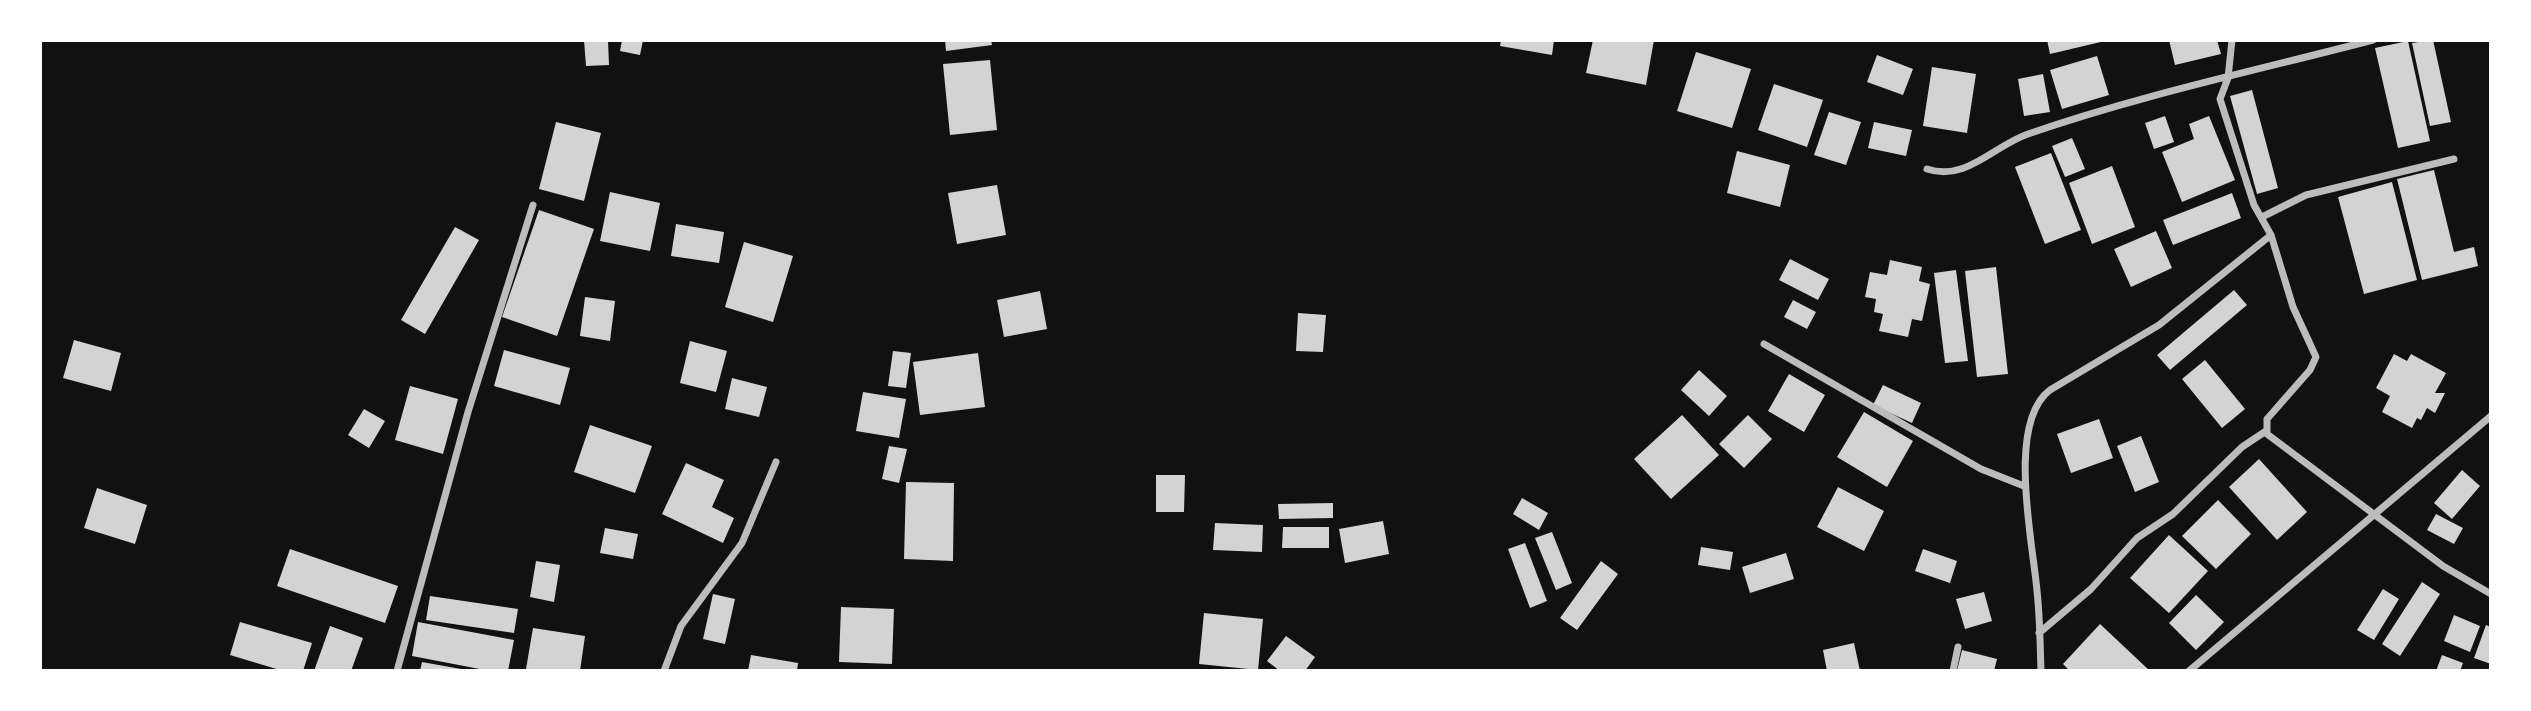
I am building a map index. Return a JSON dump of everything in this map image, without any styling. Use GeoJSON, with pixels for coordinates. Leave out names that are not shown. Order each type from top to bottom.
{"type":"FeatureCollection","features":[{"type":"Feature","properties":{"kind":"street"},"geometry":{"type":"LineString","coordinates":[[2232,40],[2228,78],[2220,99],[2254,205],[2271,234],[2289,294],[2316,357],[2310,370],[2267,419],[2266,431],[2273,441],[2443,566],[2491,594]]}},
{"type":"Feature","properties":{"kind":"street"},"geometry":{"type":"LineString","coordinates":[[1927,169],[1941,174],[1956,172],[2019,138],[2076,118],[2373,40]]}},
{"type":"Feature","properties":{"kind":"street"},"geometry":{"type":"LineString","coordinates":[[2263,217],[2306,195],[2454,159]]}},
{"type":"Feature","properties":{"kind":"street"},"geometry":{"type":"LineString","coordinates":[[397,671],[468,412],[533,205]]}},
{"type":"Feature","properties":{"kind":"street"},"geometry":{"type":"LineString","coordinates":[[2040,671],[2035,570],[2024,486],[2032,424],[2040,398],[2159,325],[2271,234]]}},
{"type":"Feature","properties":{"kind":"street"},"geometry":{"type":"LineString","coordinates":[[1764,344],[1981,469],[2024,486]]}},
{"type":"Feature","properties":{"kind":"street"},"geometry":{"type":"LineString","coordinates":[[2189,671],[2312,564],[2376,515],[2491,416]]}},
{"type":"Feature","properties":{"kind":"street"},"geometry":{"type":"LineString","coordinates":[[2039,633],[2091,589],[2137,538],[2173,514],[2242,447],[2266,431]]}},
{"type":"Feature","properties":{"kind":"street"},"geometry":{"type":"LineString","coordinates":[[664,671],[681,626],[742,543],[776,462]]}},
{"type":"Feature","properties":{"kind":"street"},"geometry":{"type":"LineString","coordinates":[[1953,671],[1958,647]]}},
{"type":"Feature","properties":{"kind":"building"},"geometry":{"type":"Polygon","coordinates":[[[584,40],[608,40],[609,65],[586,66],[584,40]]]}},
{"type":"Feature","properties":{"kind":"building"},"geometry":{"type":"Polygon","coordinates":[[[622,40],[643,40],[640,55],[620,51],[622,40]]]}},
{"type":"Feature","properties":{"kind":"building"},"geometry":{"type":"Polygon","coordinates":[[[945,40],[991,40],[992,45],[946,51],[945,40]]]}},
{"type":"Feature","properties":{"kind":"building"},"geometry":{"type":"Polygon","coordinates":[[[1501,40],[1554,40],[1552,55],[1500,46],[1501,40]]]}},
{"type":"Feature","properties":{"kind":"building"},"geometry":{"type":"Polygon","coordinates":[[[1593,40],[1654,40],[1646,85],[1586,73],[1593,40]]]}},
{"type":"Feature","properties":{"kind":"building"},"geometry":{"type":"Polygon","coordinates":[[[2047,40],[2105,40],[2105,41],[2050,54],[2047,40]]]}},
{"type":"Feature","properties":{"kind":"building"},"geometry":{"type":"Polygon","coordinates":[[[2169,40],[2217,40],[2221,54],[2175,65],[2169,40]]]}},
{"type":"Feature","properties":{"kind":"building"},"geometry":{"type":"Polygon","coordinates":[[[2433,40],[2451,122],[2430,126],[2412,43],[2433,40]]]}},
{"type":"Feature","properties":{"kind":"building"},"geometry":{"type":"Polygon","coordinates":[[[2408,41],[2430,141],[2398,148],[2375,48],[2408,41]]]}},
{"type":"Feature","properties":{"kind":"building"},"geometry":{"type":"Polygon","coordinates":[[[1696,52],[1751,69],[1732,128],[1677,111],[1696,52]]]}},
{"type":"Feature","properties":{"kind":"building"},"geometry":{"type":"Polygon","coordinates":[[[1877,55],[1913,69],[1903,95],[1867,82],[1877,55]]]}},
{"type":"Feature","properties":{"kind":"building"},"geometry":{"type":"Polygon","coordinates":[[[2097,56],[2109,95],[2062,109],[2050,70],[2097,56]]]}},
{"type":"Feature","properties":{"kind":"building"},"geometry":{"type":"Polygon","coordinates":[[[990,60],[997,130],[950,135],[943,64],[990,60]]]}},
{"type":"Feature","properties":{"kind":"building"},"geometry":{"type":"Polygon","coordinates":[[[1932,67],[1976,74],[1967,133],[1923,126],[1932,67]]]}},
{"type":"Feature","properties":{"kind":"building"},"geometry":{"type":"Polygon","coordinates":[[[2043,74],[2050,112],[2024,116],[2018,79],[2043,74]]]}},
{"type":"Feature","properties":{"kind":"building"},"geometry":{"type":"Polygon","coordinates":[[[1774,84],[1823,100],[1807,147],[1758,130],[1774,84]]]}},
{"type":"Feature","properties":{"kind":"building"},"geometry":{"type":"Polygon","coordinates":[[[2252,90],[2278,188],[2257,194],[2230,96],[2252,90]]]}},
{"type":"Feature","properties":{"kind":"building"},"geometry":{"type":"Polygon","coordinates":[[[1829,112],[1861,122],[1846,165],[1814,155],[1829,112]]]}},
{"type":"Feature","properties":{"kind":"building"},"geometry":{"type":"Polygon","coordinates":[[[2165,116],[2174,142],[2154,149],[2145,123],[2165,116]]]}},
{"type":"Feature","properties":{"kind":"building"},"geometry":{"type":"Polygon","coordinates":[[[2209,116],[2235,180],[2182,202],[2162,152],[2194,139],[2189,124],[2209,116]]]}},
{"type":"Feature","properties":{"kind":"building"},"geometry":{"type":"Polygon","coordinates":[[[556,122],[601,133],[584,201],[539,189],[556,122]]]}},
{"type":"Feature","properties":{"kind":"building"},"geometry":{"type":"Polygon","coordinates":[[[1874,122],[1912,130],[1906,156],[1868,148],[1874,122]]]}},
{"type":"Feature","properties":{"kind":"building"},"geometry":{"type":"Polygon","coordinates":[[[2072,138],[2085,169],[2065,177],[2052,146],[2072,138]]]}},
{"type":"Feature","properties":{"kind":"building"},"geometry":{"type":"Polygon","coordinates":[[[1737,151],[1790,165],[1780,207],[1727,193],[1737,151]]]}},
{"type":"Feature","properties":{"kind":"building"},"geometry":{"type":"Polygon","coordinates":[[[2051,153],[2081,230],[2045,244],[2015,167],[2051,153]]]}},
{"type":"Feature","properties":{"kind":"building"},"geometry":{"type":"Polygon","coordinates":[[[2112,166],[2135,227],[2092,244],[2069,183],[2112,166]]]}},
{"type":"Feature","properties":{"kind":"building"},"geometry":{"type":"Polygon","coordinates":[[[2434,170],[2454,252],[2474,247],[2478,266],[2422,280],[2397,179],[2434,170]]]}},
{"type":"Feature","properties":{"kind":"building"},"geometry":{"type":"Polygon","coordinates":[[[2392,182],[2417,280],[2364,294],[2338,197],[2392,182]]]}},
{"type":"Feature","properties":{"kind":"building"},"geometry":{"type":"Polygon","coordinates":[[[997,185],[1006,235],[957,244],[948,193],[997,185]]]}},
{"type":"Feature","properties":{"kind":"building"},"geometry":{"type":"Polygon","coordinates":[[[610,192],[660,203],[650,251],[600,241],[610,192]]]}},
{"type":"Feature","properties":{"kind":"building"},"geometry":{"type":"Polygon","coordinates":[[[2232,193],[2241,218],[2173,245],[2163,220],[2232,193]]]}},
{"type":"Feature","properties":{"kind":"building"},"geometry":{"type":"Polygon","coordinates":[[[539,210],[594,229],[557,336],[502,317],[539,210]]]}},
{"type":"Feature","properties":{"kind":"building"},"geometry":{"type":"Polygon","coordinates":[[[676,224],[724,232],[719,263],[671,256],[676,224]]]}},
{"type":"Feature","properties":{"kind":"building"},"geometry":{"type":"Polygon","coordinates":[[[455,227],[479,240],[425,334],[401,320],[455,227]]]}},
{"type":"Feature","properties":{"kind":"building"},"geometry":{"type":"Polygon","coordinates":[[[2156,231],[2172,268],[2131,287],[2114,249],[2156,231]]]}},
{"type":"Feature","properties":{"kind":"building"},"geometry":{"type":"Polygon","coordinates":[[[744,242],[793,256],[773,322],[725,307],[744,242]]]}},
{"type":"Feature","properties":{"kind":"building"},"geometry":{"type":"Polygon","coordinates":[[[1790,259],[1829,279],[1818,300],[1779,280],[1790,259]]]}},
{"type":"Feature","properties":{"kind":"building"},"geometry":{"type":"Polygon","coordinates":[[[1890,260],[1922,267],[1919,281],[1930,284],[1922,321],[1912,319],[1908,337],[1879,331],[1883,314],[1874,312],[1876,299],[1865,297],[1870,272],[1887,275],[1890,260]]]}},
{"type":"Feature","properties":{"kind":"building"},"geometry":{"type":"Polygon","coordinates":[[[1996,267],[2008,374],[1977,377],[1965,271],[1996,267]]]}},
{"type":"Feature","properties":{"kind":"building"},"geometry":{"type":"Polygon","coordinates":[[[1956,270],[1968,361],[1945,363],[1934,273],[1956,270]]]}},
{"type":"Feature","properties":{"kind":"building"},"geometry":{"type":"Polygon","coordinates":[[[2234,290],[2247,305],[2170,370],[2157,355],[2234,290]]]}},
{"type":"Feature","properties":{"kind":"building"},"geometry":{"type":"Polygon","coordinates":[[[1040,291],[1047,329],[1004,337],[997,300],[1040,291]]]}},
{"type":"Feature","properties":{"kind":"building"},"geometry":{"type":"Polygon","coordinates":[[[585,297],[615,301],[610,341],[580,336],[585,297]]]}},
{"type":"Feature","properties":{"kind":"building"},"geometry":{"type":"Polygon","coordinates":[[[1793,300],[1816,312],[1807,329],[1784,317],[1793,300]]]}},
{"type":"Feature","properties":{"kind":"building"},"geometry":{"type":"Polygon","coordinates":[[[1298,313],[1326,315],[1323,352],[1296,351],[1298,313]]]}},
{"type":"Feature","properties":{"kind":"building"},"geometry":{"type":"Polygon","coordinates":[[[74,340],[121,353],[111,391],[63,378],[74,340]]]}},
{"type":"Feature","properties":{"kind":"building"},"geometry":{"type":"Polygon","coordinates":[[[690,341],[727,351],[716,392],[680,383],[690,341]]]}},
{"type":"Feature","properties":{"kind":"building"},"geometry":{"type":"Polygon","coordinates":[[[504,350],[570,368],[560,405],[494,386],[504,350]]]}},
{"type":"Feature","properties":{"kind":"building"},"geometry":{"type":"Polygon","coordinates":[[[893,351],[911,353],[906,388],[888,386],[893,351]]]}},
{"type":"Feature","properties":{"kind":"building"},"geometry":{"type":"Polygon","coordinates":[[[978,353],[985,407],[920,415],[913,362],[978,353]]]}},
{"type":"Feature","properties":{"kind":"building"},"geometry":{"type":"Polygon","coordinates":[[[2394,354],[2407,361],[2411,354],[2446,373],[2435,393],[2445,393],[2435,413],[2427,408],[2421,420],[2417,418],[2412,428],[2382,412],[2390,396],[2376,388],[2394,354]]]}},
{"type":"Feature","properties":{"kind":"building"},"geometry":{"type":"Polygon","coordinates":[[[2205,360],[2245,409],[2222,428],[2182,379],[2205,360]]]}},
{"type":"Feature","properties":{"kind":"building"},"geometry":{"type":"Polygon","coordinates":[[[1699,370],[1727,396],[1709,416],[1681,390],[1699,370]]]}},
{"type":"Feature","properties":{"kind":"building"},"geometry":{"type":"Polygon","coordinates":[[[1789,374],[1825,395],[1804,432],[1768,411],[1789,374]]]}},
{"type":"Feature","properties":{"kind":"building"},"geometry":{"type":"Polygon","coordinates":[[[732,378],[767,387],[759,417],[725,409],[732,378]]]}},
{"type":"Feature","properties":{"kind":"building"},"geometry":{"type":"Polygon","coordinates":[[[1883,385],[1921,403],[1912,423],[1873,405],[1883,385]]]}},
{"type":"Feature","properties":{"kind":"building"},"geometry":{"type":"Polygon","coordinates":[[[410,386],[458,399],[443,454],[395,440],[410,386]]]}},
{"type":"Feature","properties":{"kind":"building"},"geometry":{"type":"Polygon","coordinates":[[[863,392],[906,399],[899,438],[856,431],[863,392]]]}},
{"type":"Feature","properties":{"kind":"building"},"geometry":{"type":"Polygon","coordinates":[[[364,409],[385,421],[369,448],[348,435],[364,409]]]}},
{"type":"Feature","properties":{"kind":"building"},"geometry":{"type":"Polygon","coordinates":[[[1864,412],[1913,441],[1887,487],[1837,457],[1864,412]]]}},
{"type":"Feature","properties":{"kind":"building"},"geometry":{"type":"Polygon","coordinates":[[[1682,415],[1719,455],[1671,499],[1634,459],[1682,415]]]}},
{"type":"Feature","properties":{"kind":"building"},"geometry":{"type":"Polygon","coordinates":[[[1748,415],[1772,439],[1744,468],[1719,444],[1748,415]]]}},
{"type":"Feature","properties":{"kind":"building"},"geometry":{"type":"Polygon","coordinates":[[[2099,419],[2113,458],[2071,473],[2057,434],[2099,419]]]}},
{"type":"Feature","properties":{"kind":"building"},"geometry":{"type":"Polygon","coordinates":[[[590,425],[652,446],[635,493],[574,472],[590,425]]]}},
{"type":"Feature","properties":{"kind":"building"},"geometry":{"type":"Polygon","coordinates":[[[2141,436],[2159,482],[2135,492],[2117,446],[2141,436]]]}},
{"type":"Feature","properties":{"kind":"building"},"geometry":{"type":"Polygon","coordinates":[[[889,446],[907,449],[899,483],[882,479],[889,446]]]}},
{"type":"Feature","properties":{"kind":"building"},"geometry":{"type":"Polygon","coordinates":[[[2259,459],[2307,512],[2277,540],[2229,487],[2259,459]]]}},
{"type":"Feature","properties":{"kind":"building"},"geometry":{"type":"Polygon","coordinates":[[[686,463],[724,480],[712,507],[734,518],[723,543],[662,514],[686,463]]]}},
{"type":"Feature","properties":{"kind":"building"},"geometry":{"type":"Polygon","coordinates":[[[2462,470],[2480,486],[2452,519],[2434,503],[2462,470]]]}},
{"type":"Feature","properties":{"kind":"building"},"geometry":{"type":"Polygon","coordinates":[[[1156,475],[1185,475],[1184,512],[1156,512],[1156,475]]]}},
{"type":"Feature","properties":{"kind":"building"},"geometry":{"type":"Polygon","coordinates":[[[906,482],[954,483],[953,561],[904,559],[906,482]]]}},
{"type":"Feature","properties":{"kind":"building"},"geometry":{"type":"Polygon","coordinates":[[[1838,487],[1884,511],[1864,551],[1817,527],[1838,487]]]}},
{"type":"Feature","properties":{"kind":"building"},"geometry":{"type":"Polygon","coordinates":[[[97,488],[147,505],[135,544],[84,528],[97,488]]]}},
{"type":"Feature","properties":{"kind":"building"},"geometry":{"type":"Polygon","coordinates":[[[1522,498],[1548,513],[1539,530],[1513,514],[1522,498]]]}},
{"type":"Feature","properties":{"kind":"building"},"geometry":{"type":"Polygon","coordinates":[[[2218,500],[2251,534],[2216,569],[2182,536],[2218,500]]]}},
{"type":"Feature","properties":{"kind":"building"},"geometry":{"type":"Polygon","coordinates":[[[1333,503],[1333,518],[1279,519],[1278,504],[1333,503]]]}},
{"type":"Feature","properties":{"kind":"building"},"geometry":{"type":"Polygon","coordinates":[[[2436,514],[2463,528],[2454,544],[2427,530],[2436,514]]]}},
{"type":"Feature","properties":{"kind":"building"},"geometry":{"type":"Polygon","coordinates":[[[1383,521],[1389,554],[1345,563],[1339,529],[1383,521]]]}},
{"type":"Feature","properties":{"kind":"building"},"geometry":{"type":"Polygon","coordinates":[[[1215,523],[1263,525],[1262,552],[1213,550],[1215,523]]]}},
{"type":"Feature","properties":{"kind":"building"},"geometry":{"type":"Polygon","coordinates":[[[1283,527],[1329,527],[1329,548],[1282,548],[1283,527]]]}},
{"type":"Feature","properties":{"kind":"building"},"geometry":{"type":"Polygon","coordinates":[[[605,528],[638,534],[633,559],[600,553],[605,528]]]}},
{"type":"Feature","properties":{"kind":"building"},"geometry":{"type":"Polygon","coordinates":[[[1552,532],[1572,583],[1556,590],[1535,538],[1552,532]]]}},
{"type":"Feature","properties":{"kind":"building"},"geometry":{"type":"Polygon","coordinates":[[[2169,535],[2208,571],[2169,613],[2130,578],[2169,535]]]}},
{"type":"Feature","properties":{"kind":"building"},"geometry":{"type":"Polygon","coordinates":[[[1525,543],[1547,601],[1530,608],[1508,549],[1525,543]]]}},
{"type":"Feature","properties":{"kind":"building"},"geometry":{"type":"Polygon","coordinates":[[[1701,547],[1733,552],[1730,570],[1698,565],[1701,547]]]}},
{"type":"Feature","properties":{"kind":"building"},"geometry":{"type":"Polygon","coordinates":[[[290,549],[398,586],[385,623],[277,586],[290,549]]]}},
{"type":"Feature","properties":{"kind":"building"},"geometry":{"type":"Polygon","coordinates":[[[1923,549],[1957,561],[1950,583],[1915,571],[1923,549]]]}},
{"type":"Feature","properties":{"kind":"building"},"geometry":{"type":"Polygon","coordinates":[[[1786,553],[1794,579],[1750,593],[1742,567],[1786,553]]]}},
{"type":"Feature","properties":{"kind":"building"},"geometry":{"type":"Polygon","coordinates":[[[536,561],[560,565],[554,602],[530,597],[536,561]]]}},
{"type":"Feature","properties":{"kind":"building"},"geometry":{"type":"Polygon","coordinates":[[[1601,561],[1618,574],[1577,630],[1560,618],[1601,561]]]}},
{"type":"Feature","properties":{"kind":"building"},"geometry":{"type":"Polygon","coordinates":[[[2422,582],[2440,594],[2400,656],[2382,644],[2422,582]]]}},
{"type":"Feature","properties":{"kind":"building"},"geometry":{"type":"Polygon","coordinates":[[[2383,589],[2399,599],[2374,640],[2357,630],[2383,589]]]}},
{"type":"Feature","properties":{"kind":"building"},"geometry":{"type":"Polygon","coordinates":[[[1984,592],[1992,621],[1965,629],[1956,599],[1984,592]]]}},
{"type":"Feature","properties":{"kind":"building"},"geometry":{"type":"Polygon","coordinates":[[[713,594],[735,599],[725,644],[703,639],[713,594]]]}},
{"type":"Feature","properties":{"kind":"building"},"geometry":{"type":"Polygon","coordinates":[[[2196,595],[2224,622],[2196,650],[2169,623],[2196,595]]]}},
{"type":"Feature","properties":{"kind":"building"},"geometry":{"type":"Polygon","coordinates":[[[430,596],[518,609],[514,633],[426,620],[430,596]]]}},
{"type":"Feature","properties":{"kind":"building"},"geometry":{"type":"Polygon","coordinates":[[[841,607],[894,609],[892,664],[839,662],[841,607]]]}},
{"type":"Feature","properties":{"kind":"building"},"geometry":{"type":"Polygon","coordinates":[[[1204,613],[1263,619],[1258,670],[1199,664],[1204,613]]]}},
{"type":"Feature","properties":{"kind":"building"},"geometry":{"type":"Polygon","coordinates":[[[2454,615],[2480,626],[2470,652],[2444,641],[2454,615]]]}},
{"type":"Feature","properties":{"kind":"building"},"geometry":{"type":"Polygon","coordinates":[[[240,622],[312,643],[303,671],[283,671],[230,655],[240,622]]]}},
{"type":"Feature","properties":{"kind":"building"},"geometry":{"type":"Polygon","coordinates":[[[418,622],[514,640],[508,671],[490,671],[412,656],[418,622]]]}},
{"type":"Feature","properties":{"kind":"building"},"geometry":{"type":"Polygon","coordinates":[[[2100,624],[2150,671],[2070,671],[2063,664],[2100,624]]]}},
{"type":"Feature","properties":{"kind":"building"},"geometry":{"type":"Polygon","coordinates":[[[2486,625],[2491,627],[2491,664],[2474,658],[2486,625]]]}},
{"type":"Feature","properties":{"kind":"building"},"geometry":{"type":"Polygon","coordinates":[[[330,626],[363,638],[351,671],[314,671],[330,626]]]}},
{"type":"Feature","properties":{"kind":"building"},"geometry":{"type":"Polygon","coordinates":[[[533,628],[585,636],[580,671],[526,669],[533,628]]]}},
{"type":"Feature","properties":{"kind":"building"},"geometry":{"type":"Polygon","coordinates":[[[1286,636],[1315,657],[1305,671],[1280,671],[1267,661],[1286,636]]]}},
{"type":"Feature","properties":{"kind":"building"},"geometry":{"type":"Polygon","coordinates":[[[1854,643],[1860,671],[1827,671],[1823,650],[1854,643]]]}},
{"type":"Feature","properties":{"kind":"building"},"geometry":{"type":"Polygon","coordinates":[[[1962,650],[1997,659],[1994,671],[1957,671],[1962,650]]]}},
{"type":"Feature","properties":{"kind":"building"},"geometry":{"type":"Polygon","coordinates":[[[751,655],[798,663],[797,671],[748,671],[751,655]]]}},
{"type":"Feature","properties":{"kind":"building"},"geometry":{"type":"Polygon","coordinates":[[[2442,655],[2463,663],[2460,671],[2436,671],[2442,655]]]}},
{"type":"Feature","properties":{"kind":"building"},"geometry":{"type":"Polygon","coordinates":[[[422,662],[461,669],[461,671],[420,671],[422,662]]]}}]}
